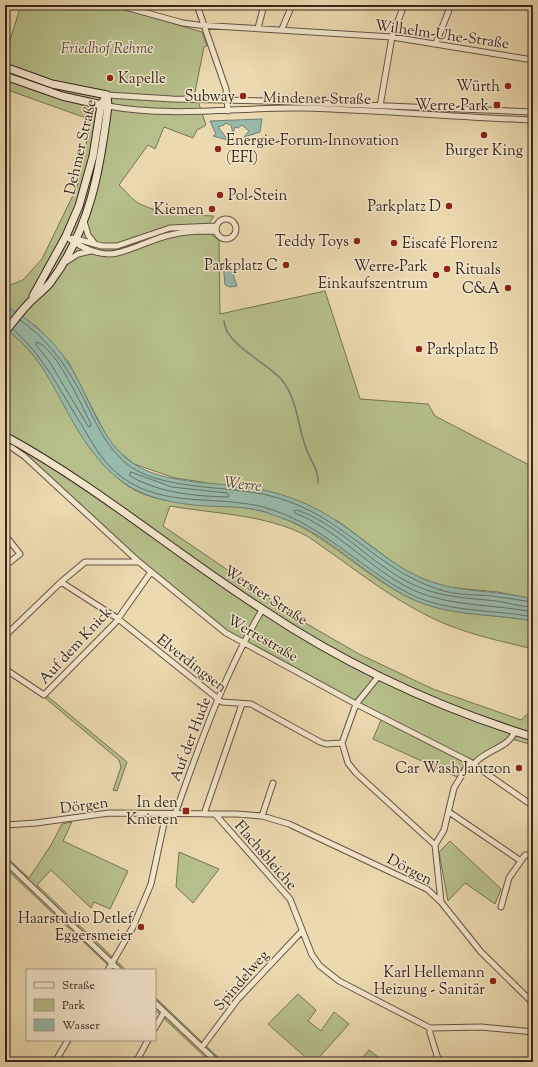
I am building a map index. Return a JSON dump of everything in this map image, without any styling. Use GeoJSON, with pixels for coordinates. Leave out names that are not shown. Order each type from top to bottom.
{"type":"FeatureCollection","features":[{"type":"Feature","properties":{"kind":"main road"},"geometry":{"type":"LineString","coordinates":[[5,67],[52,84],[106,95]]}},
{"type":"Feature","properties":{"kind":"main road"},"geometry":{"type":"LineString","coordinates":[[5,76],[62,96],[105,106]]}},
{"type":"Feature","properties":{"kind":"main road","name":"Dehmer Straße"},"geometry":{"type":"LineString","coordinates":[[5,332],[29,303],[45,288],[62,265],[84,221],[94,192],[106,95]]}},
{"type":"Feature","properties":{"kind":"main road","name":"Dehmer Straße"},"geometry":{"type":"LineString","coordinates":[[29,303],[66,236],[79,206],[90,172],[105,106]]}},
{"type":"Feature","properties":{"kind":"main road","name":"Werster Straße"},"geometry":{"type":"LineString","coordinates":[[5,436],[76,480],[262,610],[319,645],[378,677],[452,708],[533,737]]}},
{"type":"Feature","properties":{"kind":"street","name":"Wilhelm-Uhe-Straße"},"geometry":{"type":"LineString","coordinates":[[118,5],[183,23],[392,37],[533,60]]}},
{"type":"Feature","properties":{"kind":"street"},"geometry":{"type":"LineString","coordinates":[[197,5],[226,89],[228,111]]}},
{"type":"Feature","properties":{"kind":"street"},"geometry":{"type":"LineString","coordinates":[[258,28],[264,5]]}},
{"type":"Feature","properties":{"kind":"street"},"geometry":{"type":"LineString","coordinates":[[282,29],[292,5]]}},
{"type":"Feature","properties":{"kind":"street"},"geometry":{"type":"LineString","coordinates":[[380,106],[392,37],[404,5]]}},
{"type":"Feature","properties":{"kind":"street"},"geometry":{"type":"LineString","coordinates":[[436,43],[451,5]]}},
{"type":"Feature","properties":{"kind":"street","name":"Mindener Straße"},"geometry":{"type":"LineString","coordinates":[[106,95],[533,112]]}},
{"type":"Feature","properties":{"kind":"street","name":"Mindener Straße"},"geometry":{"type":"LineString","coordinates":[[105,106],[151,112],[301,108],[533,120]]}},
{"type":"Feature","properties":{"kind":"street"},"geometry":{"type":"LineString","coordinates":[[84,221],[88,235],[96,244]]}},
{"type":"Feature","properties":{"kind":"street"},"geometry":{"type":"LineString","coordinates":[[62,265],[78,254],[92,251],[117,254],[171,235],[216,228],[170,228],[117,246],[108,247],[75,241]]}},
{"type":"Feature","properties":{"kind":"street"},"geometry":{"type":"LineString","coordinates":[[66,236],[92,251]]}},
{"type":"Feature","properties":{"kind":"street","name":"Werrestraße"},"geometry":{"type":"LineString","coordinates":[[5,446],[24,456],[138,562],[226,632],[356,704],[472,763],[533,806]]}},
{"type":"Feature","properties":{"kind":"street"},"geometry":{"type":"LineString","coordinates":[[5,535],[20,554],[5,566]]}},
{"type":"Feature","properties":{"kind":"street"},"geometry":{"type":"LineString","coordinates":[[5,636],[61,582],[88,561],[138,562]]}},
{"type":"Feature","properties":{"kind":"street","name":"Auf dem Knick"},"geometry":{"type":"LineString","coordinates":[[5,669],[44,695],[115,624],[117,618],[151,572]]}},
{"type":"Feature","properties":{"kind":"street","name":"Elverdingsen"},"geometry":{"type":"LineString","coordinates":[[61,582],[117,618],[222,702],[251,704],[320,742],[333,744],[342,743]]}},
{"type":"Feature","properties":{"kind":"street","name":"Auf der Hude"},"geometry":{"type":"LineString","coordinates":[[175,814],[218,699],[243,642],[262,610]]}},
{"type":"Feature","properties":{"kind":"street"},"geometry":{"type":"LineString","coordinates":[[378,677],[356,704],[342,743],[348,763],[356,773],[435,845]]}},
{"type":"Feature","properties":{"kind":"street"},"geometry":{"type":"LineString","coordinates":[[204,814],[242,704]]}},
{"type":"Feature","properties":{"kind":"street"},"geometry":{"type":"LineString","coordinates":[[441,902],[435,845],[444,830],[454,788],[472,763],[509,740],[515,731]]}},
{"type":"Feature","properties":{"kind":"street"},"geometry":{"type":"LineString","coordinates":[[262,816],[273,783]]}},
{"type":"Feature","properties":{"kind":"street"},"geometry":{"type":"LineString","coordinates":[[449,812],[521,861]]}},
{"type":"Feature","properties":{"kind":"street","name":"Dörgen"},"geometry":{"type":"LineString","coordinates":[[5,825],[36,823],[109,813],[262,816],[289,824],[427,889],[441,902],[481,952],[533,1003]]}},
{"type":"Feature","properties":{"kind":"street"},"geometry":{"type":"LineString","coordinates":[[109,969],[133,927],[151,884],[166,814]]}},
{"type":"Feature","properties":{"kind":"street","name":"Flachsbleiche"},"geometry":{"type":"LineString","coordinates":[[215,814],[290,899],[310,951],[320,966],[339,981],[430,1028],[481,1027],[533,1032]]}},
{"type":"Feature","properties":{"kind":"street"},"geometry":{"type":"LineString","coordinates":[[501,907],[510,878],[525,855],[533,857]]}},
{"type":"Feature","properties":{"kind":"street"},"geometry":{"type":"LineString","coordinates":[[5,861],[118,969]]}},
{"type":"Feature","properties":{"kind":"street","name":"Spindelweg"},"geometry":{"type":"LineString","coordinates":[[202,1047],[238,999],[302,931]]}},
{"type":"Feature","properties":{"kind":"street"},"geometry":{"type":"LineString","coordinates":[[156,1004],[217,1062]]}},
{"type":"Feature","properties":{"kind":"street"},"geometry":{"type":"LineString","coordinates":[[156,1026],[164,1012]]}},
{"type":"Feature","properties":{"kind":"street"},"geometry":{"type":"LineString","coordinates":[[430,1028],[430,1033],[439,1062]]}},
{"type":"Feature","properties":{"kind":"street"},"geometry":{"type":"LineString","coordinates":[[55,1062],[67,1041]]}},
{"type":"Feature","properties":{"kind":"street"},"geometry":{"type":"LineString","coordinates":[[136,1062],[147,1041]]}},
{"type":"Feature","properties":{"kind":"street"},"geometry":{"type":"LineString","coordinates":[[208,1062],[212,1057]]}},
{"type":"Feature","properties":{"kind":"green space","name":"Friedhof Rehme"},"geometry":{"type":"Polygon","coordinates":[[[21,5],[109,5],[202,32],[207,46],[204,47],[195,92],[206,125],[197,130],[193,138],[164,127],[155,149],[148,145],[119,185],[134,200],[149,208],[176,214],[214,216],[210,222],[212,235],[219,240],[220,314],[325,291],[360,399],[428,404],[435,416],[533,467],[533,599],[498,592],[445,587],[418,577],[398,566],[338,521],[202,482],[175,478],[134,464],[117,450],[107,437],[69,363],[37,327],[5,305],[5,287],[23,280],[42,259],[77,187],[90,126],[86,118],[5,89],[5,56],[21,5]]]}},
{"type":"Feature","properties":{"kind":"green space"},"geometry":{"type":"Polygon","coordinates":[[[5,328],[25,346],[38,361],[77,426],[97,455],[120,480],[135,490],[151,497],[169,501],[227,506],[262,511],[301,527],[337,550],[389,587],[408,597],[438,608],[469,614],[517,618],[533,621],[533,649],[480,636],[448,625],[410,607],[307,536],[274,523],[240,516],[170,506],[163,526],[307,624],[359,654],[433,689],[521,720],[533,709],[533,745],[508,738],[473,760],[469,758],[457,777],[373,739],[382,718],[226,632],[145,566],[25,453],[5,443],[5,328]]]}},
{"type":"Feature","properties":{"kind":"green space"},"geometry":{"type":"Polygon","coordinates":[[[46,695],[127,762],[117,791],[113,790],[121,767],[119,760],[44,697],[46,695]]]}},
{"type":"Feature","properties":{"kind":"green space"},"geometry":{"type":"Polygon","coordinates":[[[72,822],[63,841],[128,871],[110,909],[94,902],[91,908],[51,870],[37,885],[125,969],[112,969],[5,868],[5,856],[29,878],[51,845],[62,824],[72,822]]]}},
{"type":"Feature","properties":{"kind":"green space"},"geometry":{"type":"Polygon","coordinates":[[[450,841],[501,889],[495,904],[465,883],[448,901],[439,852],[450,841]]]}},
{"type":"Feature","properties":{"kind":"green space"},"geometry":{"type":"Polygon","coordinates":[[[179,852],[219,869],[193,903],[176,887],[179,852]]]}},
{"type":"Feature","properties":{"kind":"green space"},"geometry":{"type":"Polygon","coordinates":[[[298,994],[316,1010],[308,1021],[321,1031],[334,1012],[349,1024],[315,1062],[311,1062],[268,1024],[298,994]]]}},
{"type":"Feature","properties":{"kind":"green space"},"geometry":{"type":"Polygon","coordinates":[[[156,998],[223,1062],[206,1062],[207,1059],[156,1011],[156,998]]]}},
{"type":"Feature","properties":{"kind":"green space"},"geometry":{"type":"Polygon","coordinates":[[[369,1050],[378,1057],[375,1062],[359,1062],[369,1050]]]}},
{"type":"Feature","properties":{"kind":"water"},"geometry":{"type":"Polygon","coordinates":[[[262,119],[260,132],[244,137],[249,131],[242,125],[238,128],[235,127],[233,133],[231,125],[225,123],[224,125],[218,127],[228,140],[213,136],[216,134],[210,121],[262,119]]]}},
{"type":"Feature","properties":{"kind":"water"},"geometry":{"type":"Polygon","coordinates":[[[225,260],[228,260],[237,286],[230,287],[225,285],[223,263],[225,260]]]}},
{"type":"Feature","properties":{"kind":"water"},"geometry":{"type":"Polygon","coordinates":[[[5,305],[32,323],[62,354],[76,376],[96,418],[112,444],[122,455],[134,464],[149,472],[166,477],[255,488],[281,494],[298,500],[330,517],[386,558],[417,576],[431,582],[460,589],[533,599],[533,621],[517,618],[469,614],[438,608],[408,597],[379,580],[324,539],[292,522],[265,512],[243,508],[171,502],[149,496],[129,486],[107,469],[85,442],[38,361],[25,346],[5,328],[5,305]]]}},
{"type":"Feature","properties":{"kind":"waterway"},"geometry":{"type":"LineString","coordinates":[[224,321],[231,338],[275,373],[287,387],[294,404],[306,448],[316,469],[318,483]]}},
{"type":"Feature","properties":{"kind":"place","name":"Kapelle"},"geometry":{"type":"Point","coordinates":[110,78]}},
{"type":"Feature","properties":{"kind":"place","name":"Würth"},"geometry":{"type":"Point","coordinates":[508,86]}},
{"type":"Feature","properties":{"kind":"place","name":"Subway"},"geometry":{"type":"Point","coordinates":[243,96]}},
{"type":"Feature","properties":{"kind":"place","name":"Werre-Park"},"geometry":{"type":"Point","coordinates":[497,105]}},
{"type":"Feature","properties":{"kind":"place","name":"Burger King"},"geometry":{"type":"Point","coordinates":[484,135]}},
{"type":"Feature","properties":{"kind":"place","name":"Energie-Forum-Innovation (EFI)"},"geometry":{"type":"Point","coordinates":[218,149]}},
{"type":"Feature","properties":{"kind":"place","name":"Pol-Stein"},"geometry":{"type":"Point","coordinates":[220,195]}},
{"type":"Feature","properties":{"kind":"place","name":"Parkplatz D"},"geometry":{"type":"Point","coordinates":[449,206]}},
{"type":"Feature","properties":{"kind":"place","name":"Kiemen"},"geometry":{"type":"Point","coordinates":[212,209]}},
{"type":"Feature","properties":{"kind":"place","name":"Teddy Toys"},"geometry":{"type":"Point","coordinates":[357,241]}},
{"type":"Feature","properties":{"kind":"place","name":"Eiscafé Florenz"},"geometry":{"type":"Point","coordinates":[394,243]}},
{"type":"Feature","properties":{"kind":"place","name":"Parkplatz C"},"geometry":{"type":"Point","coordinates":[286,265]}},
{"type":"Feature","properties":{"kind":"place","name":"Rituals"},"geometry":{"type":"Point","coordinates":[447,269]}},
{"type":"Feature","properties":{"kind":"place","name":"Werre-Park Einkaufszentrum"},"geometry":{"type":"Point","coordinates":[436,275]}},
{"type":"Feature","properties":{"kind":"place","name":"C&A"},"geometry":{"type":"Point","coordinates":[508,288]}},
{"type":"Feature","properties":{"kind":"place","name":"Parkplatz B"},"geometry":{"type":"Point","coordinates":[419,349]}},
{"type":"Feature","properties":{"kind":"place","name":"Car Wash Jantzon"},"geometry":{"type":"Point","coordinates":[519,768]}},
{"type":"Feature","properties":{"kind":"place","name":"In den Knieten"},"geometry":{"type":"Point","coordinates":[186,811]}},
{"type":"Feature","properties":{"kind":"place","name":"Haarstudio Detlef Eggersmeier"},"geometry":{"type":"Point","coordinates":[141,927]}},
{"type":"Feature","properties":{"kind":"place","name":"Karl Hellemann Heizung - Sanitär"},"geometry":{"type":"Point","coordinates":[493,981]}},
{"type":"Feature","properties":{"kind":"water label","name":"Werre"},"geometry":{"type":"Point","coordinates":[243,483]}}]}
